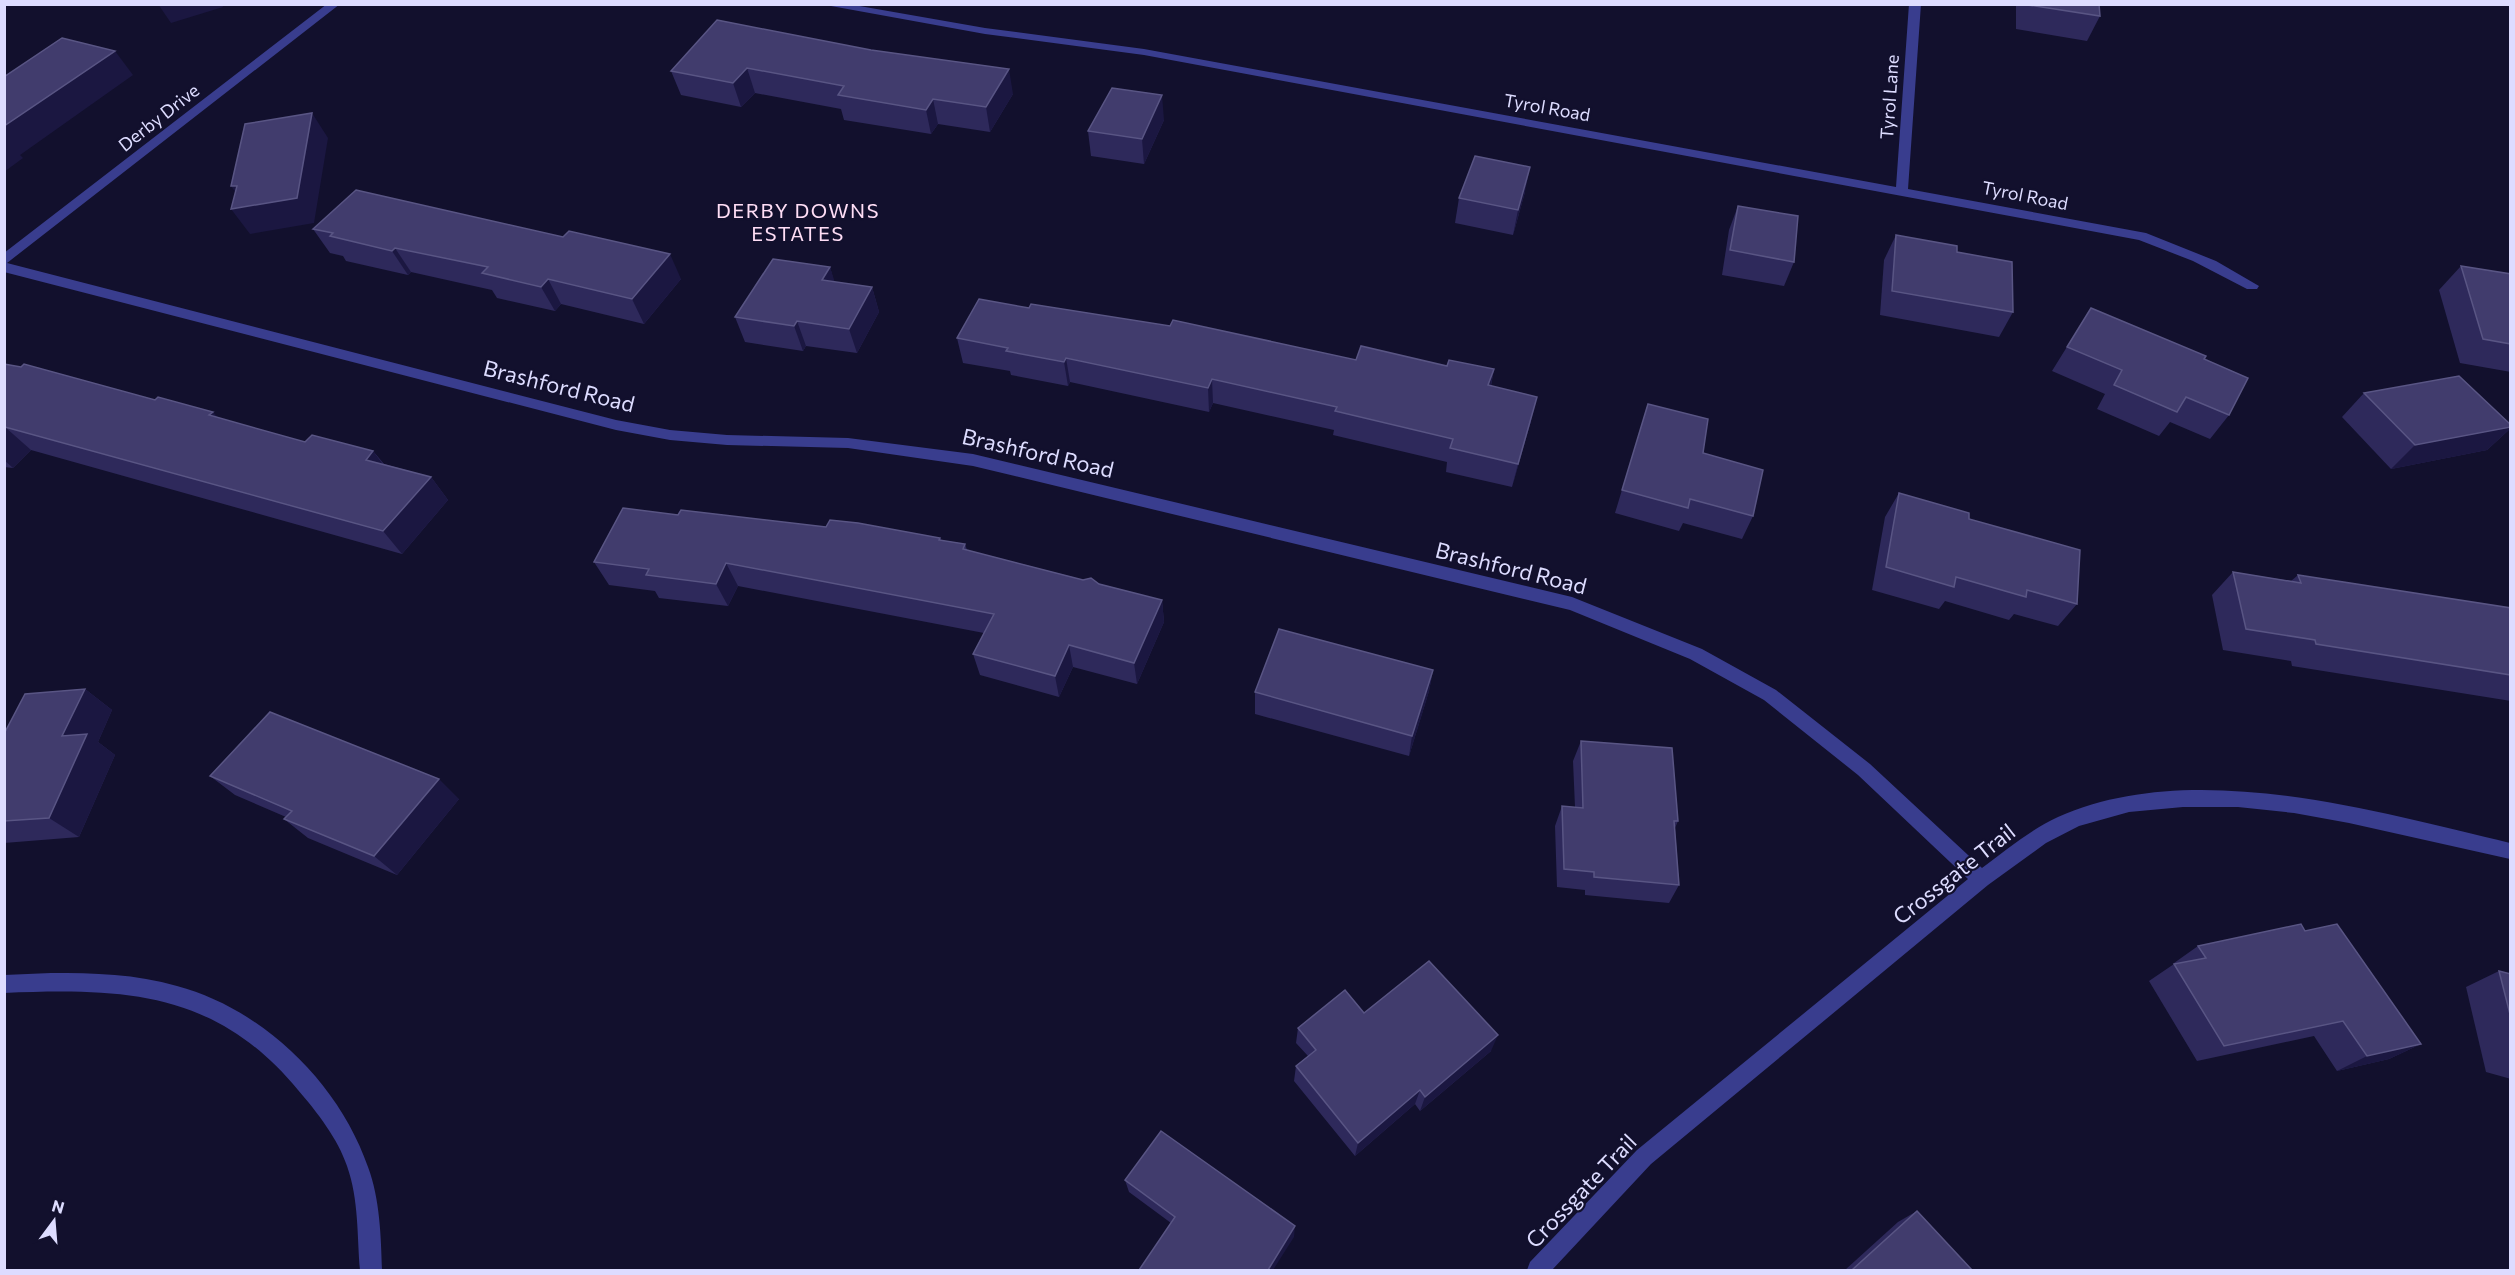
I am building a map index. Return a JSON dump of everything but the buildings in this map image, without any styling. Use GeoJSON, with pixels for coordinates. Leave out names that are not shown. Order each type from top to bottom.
{"type":"FeatureCollection","features":[{"type":"Feature","properties":{"kind":"street","name":"Derby Drive"},"geometry":{"type":"LineString","coordinates":[[4,260],[335,4]]}},
{"type":"Feature","properties":{"kind":"street","name":"Tyrol Road"},"geometry":{"type":"LineString","coordinates":[[825,4],[985,31],[1144,52],[2141,236],[2190,253],[2223,268],[2252,286]]}},
{"type":"Feature","properties":{"kind":"street","name":"Tyrol Lane"},"geometry":{"type":"LineString","coordinates":[[1902,191],[1915,4]]}},
{"type":"Feature","properties":{"kind":"street","name":"Brashford Road"},"geometry":{"type":"LineString","coordinates":[[4,267],[616,425],[670,435],[727,440],[848,443],[907,449],[973,460],[1572,604],[1659,636],[1736,675],[1828,738],[1982,879]]}},
{"type":"Feature","properties":{"kind":"street","name":"Crossgate Trail"},"geometry":{"type":"LineString","coordinates":[[1538,1270],[1644,1157],[1982,879],[2038,838],[2075,819],[2123,805],[2189,797],[2263,802],[2353,816],[2511,851]]}},
{"type":"Feature","properties":{"kind":"street"},"geometry":{"type":"LineString","coordinates":[[4,984],[58,981],[128,984],[188,996],[248,1025],[294,1065],[332,1116],[358,1167],[368,1230],[370,1270]]}},
{"type":"Feature","properties":{"kind":"district","name":"DERBY DOWNS ESTATES"},"geometry":{"type":"Point","coordinates":[798,222]}}]}
